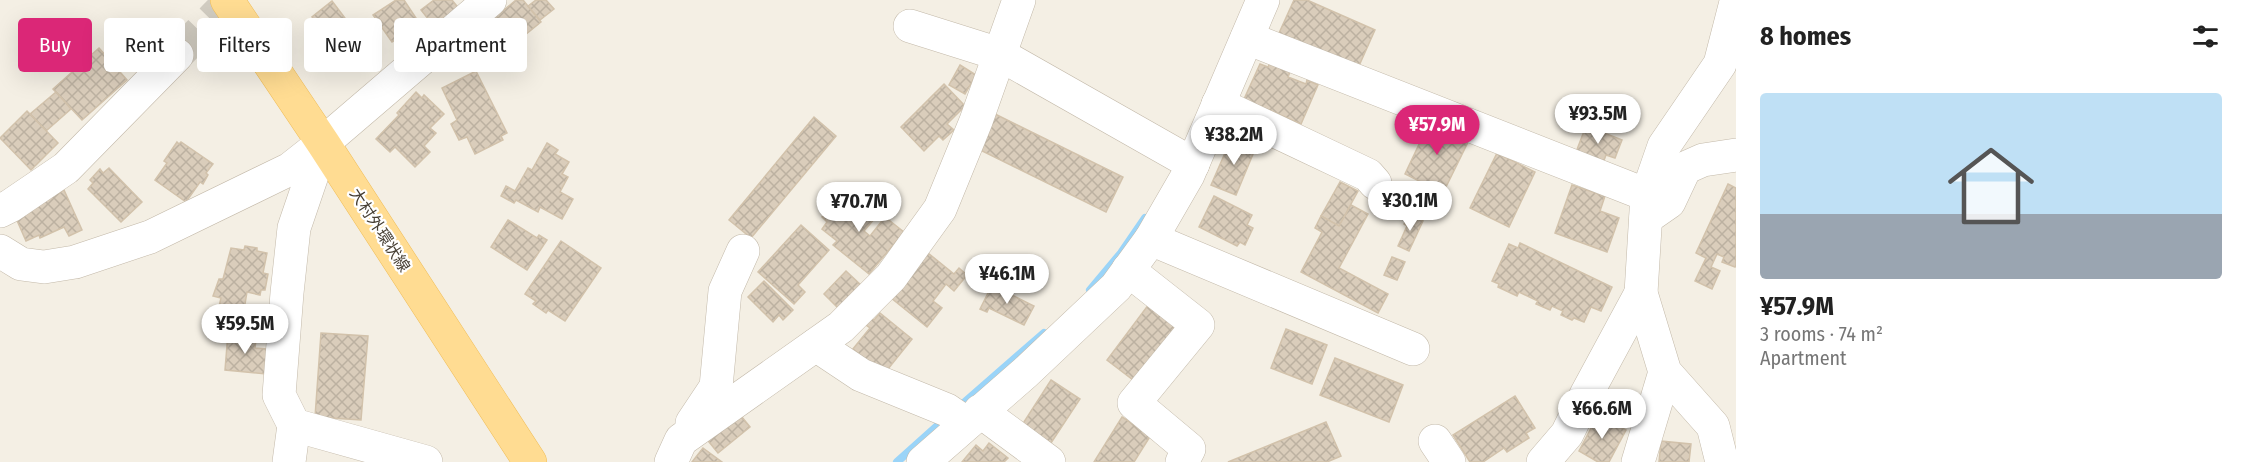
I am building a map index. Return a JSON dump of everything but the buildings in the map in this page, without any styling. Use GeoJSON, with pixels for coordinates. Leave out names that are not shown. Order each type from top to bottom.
{"type":"FeatureCollection","features":[{"type":"Feature","properties":{"kind":"main road","name":"大村外環状線"},"geometry":{"type":"LineString","coordinates":[[227,0],[323,143],[530,462]]}},
{"type":"Feature","properties":{"kind":"street"},"geometry":{"type":"LineString","coordinates":[[0,251],[21,264],[44,267],[75,262],[150,237],[290,169],[490,0]]}},
{"type":"Feature","properties":{"kind":"street"},"geometry":{"type":"LineString","coordinates":[[676,451],[841,327],[891,277],[939,209],[976,121],[1019,0]]}},
{"type":"Feature","properties":{"kind":"street"},"geometry":{"type":"LineString","coordinates":[[923,462],[965,416],[1116,287],[1151,239],[1183,158],[1218,104],[1263,0]]}},
{"type":"Feature","properties":{"kind":"street"},"geometry":{"type":"LineString","coordinates":[[1722,462],[1713,426],[1665,372],[1641,293],[1647,207],[1664,146],[1720,64],[1736,2]]}},
{"type":"Feature","properties":{"kind":"street"},"geometry":{"type":"LineString","coordinates":[[910,26],[999,54],[1183,158]]}},
{"type":"Feature","properties":{"kind":"street"},"geometry":{"type":"LineString","coordinates":[[1247,38],[1647,207],[1669,202],[1685,168],[1703,160],[1736,155]]}},
{"type":"Feature","properties":{"kind":"street"},"geometry":{"type":"LineString","coordinates":[[0,211],[66,168],[160,72]]}},
{"type":"Feature","properties":{"kind":"street"},"geometry":{"type":"LineString","coordinates":[[1218,104],[1368,175],[1375,183]]}},
{"type":"Feature","properties":{"kind":"street"},"geometry":{"type":"LineString","coordinates":[[289,462],[294,425],[279,395],[287,293],[294,228],[323,143]]}},
{"type":"Feature","properties":{"kind":"street"},"geometry":{"type":"LineString","coordinates":[[1151,239],[1413,349]]}},
{"type":"Feature","properties":{"kind":"street"},"geometry":{"type":"LineString","coordinates":[[676,451],[716,387],[725,291],[743,251]]}},
{"type":"Feature","properties":{"kind":"street"},"geometry":{"type":"LineString","coordinates":[[1128,270],[1198,325],[1134,403],[1189,448],[1182,462]]}},
{"type":"Feature","properties":{"kind":"street"},"geometry":{"type":"LineString","coordinates":[[1543,462],[1567,434],[1641,293]]}},
{"type":"Feature","properties":{"kind":"street"},"geometry":{"type":"LineString","coordinates":[[816,345],[861,375],[965,416],[1048,462]]}},
{"type":"Feature","properties":{"kind":"street"},"geometry":{"type":"LineString","coordinates":[[1638,462],[1665,372]]}},
{"type":"Feature","properties":{"kind":"street"},"geometry":{"type":"LineString","coordinates":[[294,425],[426,462]]}},
{"type":"Feature","properties":{"kind":"waterway"},"geometry":{"type":"LineString","coordinates":[[1090,290],[1121,253],[1145,218]]}},
{"type":"Feature","properties":{"kind":"waterway"},"geometry":{"type":"LineString","coordinates":[[958,408],[1044,333]]}},
{"type":"Feature","properties":{"kind":"waterway"},"geometry":{"type":"LineString","coordinates":[[897,462],[945,419]]}},
{"type":"Feature","properties":{"kind":"tunnel"},"geometry":{"type":"LineString","coordinates":[[185,47],[231,0]]}}]}
